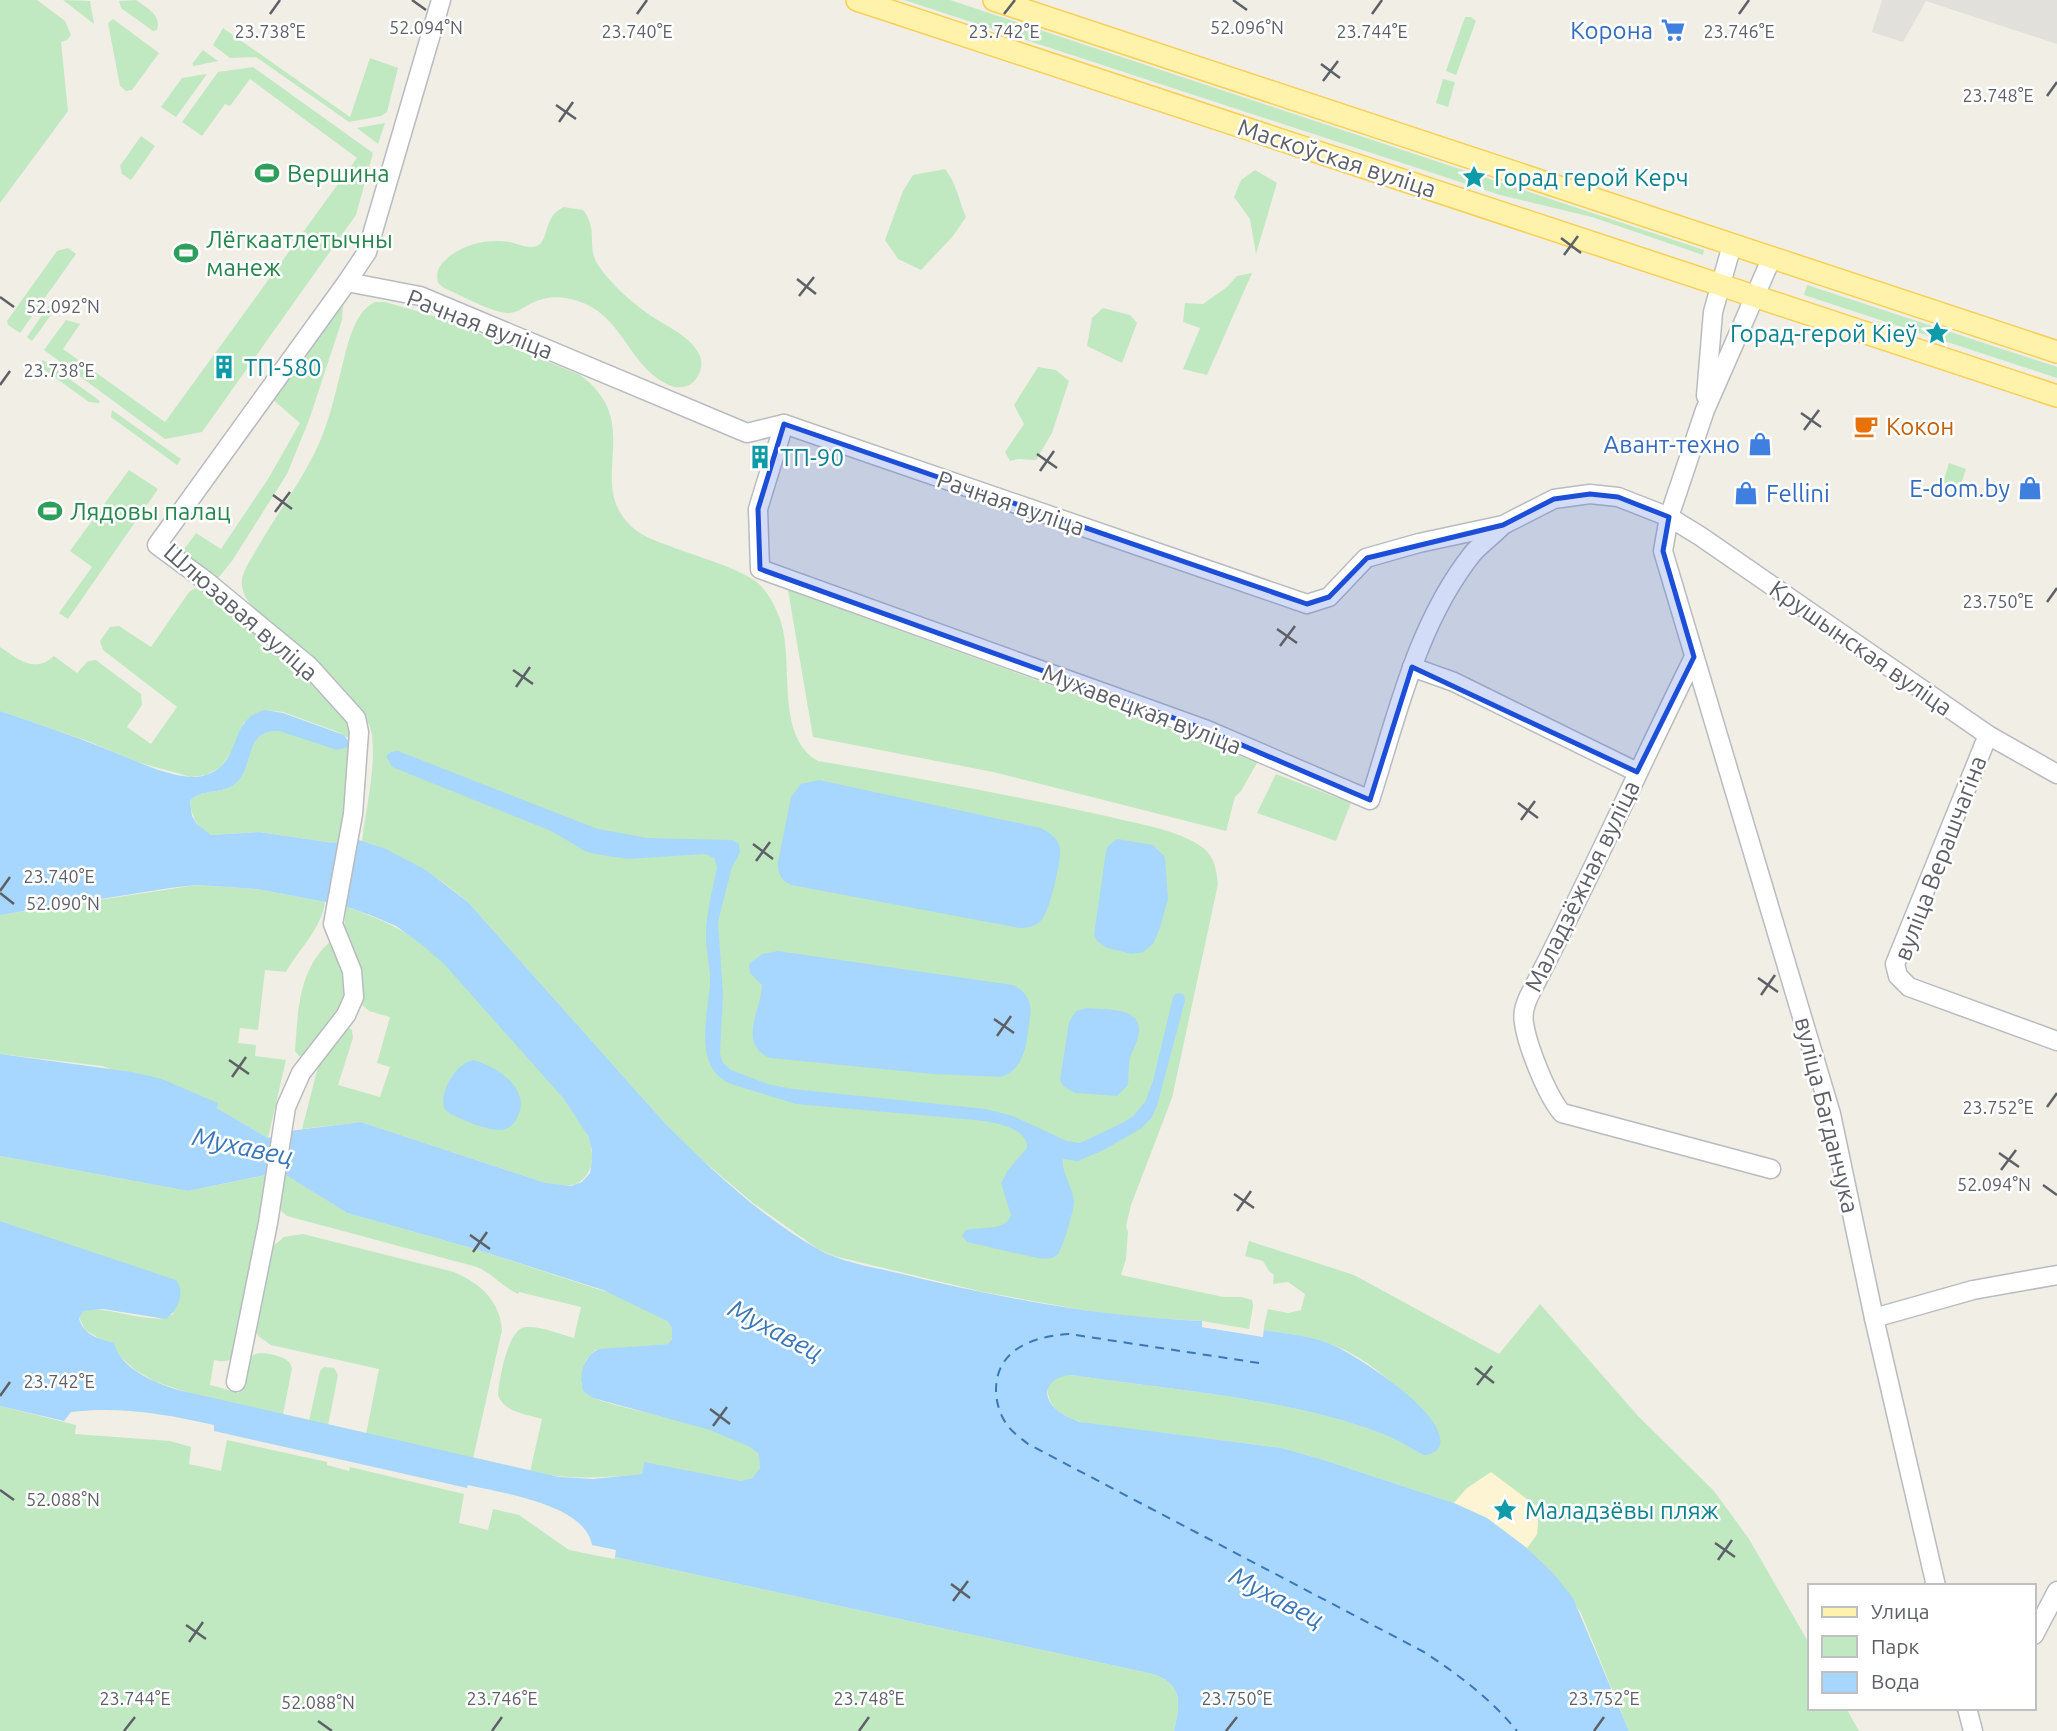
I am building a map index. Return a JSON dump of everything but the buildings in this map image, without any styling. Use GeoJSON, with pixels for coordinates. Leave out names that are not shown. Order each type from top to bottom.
{"type":"FeatureCollection","features":[{"type":"Feature","properties":{"kind":"main road","name":"Маскоўская вуліца"},"geometry":{"type":"LineString","coordinates":[[857,0],[2057,396]]}},
{"type":"Feature","properties":{"kind":"main road","name":"Маскоўская вуліца"},"geometry":{"type":"LineString","coordinates":[[994,0],[2057,352]]}},
{"type":"Feature","properties":{"kind":"street","name":"Шлюзавая вуліца"},"geometry":{"type":"LineString","coordinates":[[236,1382],[268,1223],[282,1128],[292,1090],[301,1073],[346,1015],[354,997],[352,971],[333,924],[353,814],[359,732],[356,718],[309,666],[206,581],[157,545],[366,252],[441,0]]}},
{"type":"Feature","properties":{"kind":"street","name":"вуліца Багданчука"},"geometry":{"type":"LineString","coordinates":[[1705,410],[1713,312],[1732,245]]}},
{"type":"Feature","properties":{"kind":"street","name":"вуліца Багданчука"},"geometry":{"type":"LineString","coordinates":[[1772,257],[1705,410],[1669,517],[1663,551],[1831,1114],[1874,1318],[1936,1584]]}},
{"type":"Feature","properties":{"kind":"street","name":"Рачная вуліца"},"geometry":{"type":"LineString","coordinates":[[347,282],[420,296],[747,433],[783,424],[1307,604],[1329,597],[1366,558],[1419,543],[1503,526],[1554,499],[1590,494],[1618,497],[1669,517]]}},
{"type":"Feature","properties":{"kind":"street","name":"Мухавецкая вуліца"},"geometry":{"type":"LineString","coordinates":[[783,424],[758,509],[760,569],[1207,730],[1370,800],[1412,667],[1430,623],[1454,579],[1476,550],[1503,526]]}},
{"type":"Feature","properties":{"kind":"street","name":"Крушынская вуліца"},"geometry":{"type":"LineString","coordinates":[[1669,517],[1987,735],[2057,774]]}},
{"type":"Feature","properties":{"kind":"street","name":"Маладзёжная вуліца"},"geometry":{"type":"LineString","coordinates":[[1693,657],[1570,917],[1523,1009],[1524,1024],[1543,1080],[1554,1104],[1562,1113],[1771,1169]]}},
{"type":"Feature","properties":{"kind":"street"},"geometry":{"type":"LineString","coordinates":[[1412,667],[1454,682],[1637,772]]}},
{"type":"Feature","properties":{"kind":"street","name":"вуліца Верашчагіна"},"geometry":{"type":"LineString","coordinates":[[1987,735],[1895,964],[1898,976],[1909,987],[2057,1041]]}},
{"type":"Feature","properties":{"kind":"street"},"geometry":{"type":"LineString","coordinates":[[1874,1318],[1973,1290],[2057,1275]]}},
{"type":"Feature","properties":{"kind":"street"},"geometry":{"type":"LineString","coordinates":[[2036,1630],[2057,1591]]}},
{"type":"Feature","properties":{"kind":"street"},"geometry":{"type":"LineString","coordinates":[[1968,1710],[1973,1731]]}},
{"type":"Feature","properties":{"kind":"highlighted area"},"geometry":{"type":"Polygon","coordinates":[[[784,424],[1307,604],[1329,597],[1367,558],[1503,525],[1554,499],[1590,494],[1618,497],[1669,517],[1663,551],[1694,657],[1637,772],[1412,667],[1370,800],[1207,730],[760,569],[758,509],[784,424]]]}},
{"type":"Feature","properties":{"kind":"shaded area"},"geometry":{"type":"Polygon","coordinates":[[[1882,0],[2057,0],[2057,44],[1926,1],[1903,42],[1872,32],[1882,0]]]}},
{"type":"Feature","properties":{"kind":"green space"},"geometry":{"type":"Polygon","coordinates":[[[0,0],[37,0],[65,21],[71,35],[61,42],[68,111],[0,203],[0,0]]]}},
{"type":"Feature","properties":{"kind":"green space"},"geometry":{"type":"Polygon","coordinates":[[[63,0],[90,1],[94,24],[63,0]]]}},
{"type":"Feature","properties":{"kind":"green space"},"geometry":{"type":"Polygon","coordinates":[[[136,0],[155,16],[157,30],[153,31],[121,8],[119,1],[136,0]]]}},
{"type":"Feature","properties":{"kind":"green space"},"geometry":{"type":"Polygon","coordinates":[[[904,0],[950,0],[1704,250],[1703,255],[1592,217],[1500,195],[904,0]]]}},
{"type":"Feature","properties":{"kind":"green space"},"geometry":{"type":"Polygon","coordinates":[[[1465,17],[1476,21],[1456,75],[1446,71],[1465,17]]]}},
{"type":"Feature","properties":{"kind":"green space"},"geometry":{"type":"Polygon","coordinates":[[[113,19],[159,53],[132,90],[126,91],[120,86],[108,23],[113,19]]]}},
{"type":"Feature","properties":{"kind":"green space"},"geometry":{"type":"Polygon","coordinates":[[[223,28],[350,117],[370,58],[398,68],[387,112],[381,116],[349,122],[256,57],[230,58],[213,45],[223,28]]]}},
{"type":"Feature","properties":{"kind":"green space"},"geometry":{"type":"Polygon","coordinates":[[[203,50],[218,61],[194,66],[192,64],[203,50]]]}},
{"type":"Feature","properties":{"kind":"green space"},"geometry":{"type":"Polygon","coordinates":[[[253,67],[373,153],[356,215],[202,432],[165,439],[44,350],[66,320],[80,324],[63,349],[165,422],[357,158],[250,79],[230,106],[225,104],[202,136],[182,122],[218,72],[253,67]]]}},
{"type":"Feature","properties":{"kind":"green space"},"geometry":{"type":"Polygon","coordinates":[[[207,74],[176,117],[161,107],[182,78],[207,74]]]}},
{"type":"Feature","properties":{"kind":"green space"},"geometry":{"type":"Polygon","coordinates":[[[1443,79],[1455,82],[1448,107],[1436,103],[1443,79]]]}},
{"type":"Feature","properties":{"kind":"green space"},"geometry":{"type":"Polygon","coordinates":[[[385,123],[378,144],[357,128],[385,123]]]}},
{"type":"Feature","properties":{"kind":"green space"},"geometry":{"type":"Polygon","coordinates":[[[141,136],[155,146],[131,180],[122,174],[120,166],[141,136]]]}},
{"type":"Feature","properties":{"kind":"green space"},"geometry":{"type":"Polygon","coordinates":[[[945,169],[955,186],[966,217],[953,236],[921,270],[898,259],[885,240],[903,191],[913,175],[945,169]]]}},
{"type":"Feature","properties":{"kind":"green space"},"geometry":{"type":"Polygon","coordinates":[[[1255,170],[1277,183],[1256,254],[1250,219],[1234,197],[1241,180],[1255,170]]]}},
{"type":"Feature","properties":{"kind":"green space"},"geometry":{"type":"Polygon","coordinates":[[[564,207],[583,210],[588,217],[595,258],[614,285],[640,308],[684,337],[696,349],[701,368],[691,384],[676,387],[658,379],[638,360],[604,316],[579,301],[547,298],[508,313],[484,306],[438,283],[438,271],[444,261],[472,245],[502,241],[527,247],[537,246],[544,239],[552,216],[564,207]]]}},
{"type":"Feature","properties":{"kind":"green space"},"geometry":{"type":"Polygon","coordinates":[[[68,248],[76,254],[20,333],[8,325],[7,321],[57,251],[68,248]]]}},
{"type":"Feature","properties":{"kind":"green space"},"geometry":{"type":"Polygon","coordinates":[[[1252,273],[1207,375],[1183,369],[1200,328],[1183,322],[1185,303],[1203,304],[1227,287],[1237,276],[1252,273]]]}},
{"type":"Feature","properties":{"kind":"green space"},"geometry":{"type":"Polygon","coordinates":[[[1807,285],[2057,367],[2057,378],[1804,295],[1807,285]]]}},
{"type":"Feature","properties":{"kind":"green space"},"geometry":{"type":"Polygon","coordinates":[[[52,301],[59,304],[32,341],[27,337],[52,301]]]}},
{"type":"Feature","properties":{"kind":"green space"},"geometry":{"type":"Polygon","coordinates":[[[375,302],[385,302],[445,319],[580,375],[599,393],[609,412],[613,431],[612,488],[617,506],[628,523],[642,534],[739,572],[758,583],[765,591],[778,614],[784,636],[788,696],[796,734],[804,749],[818,761],[1143,824],[1192,841],[1210,855],[1218,884],[1172,1098],[1131,1205],[1126,1226],[1126,1259],[1121,1275],[1223,1297],[1252,1300],[1249,1329],[1202,1321],[1131,1317],[983,1292],[834,1256],[818,1249],[753,1203],[694,1153],[468,902],[418,866],[362,841],[373,761],[372,735],[368,722],[333,678],[251,605],[244,593],[242,581],[250,561],[315,452],[324,432],[356,322],[367,307],[375,302]]]}},
{"type":"Feature","properties":{"kind":"green space"},"geometry":{"type":"Polygon","coordinates":[[[340,305],[343,306],[342,320],[309,420],[287,474],[232,561],[218,578],[182,552],[196,533],[221,549],[268,479],[300,423],[272,399],[340,305]]]}},
{"type":"Feature","properties":{"kind":"green space"},"geometry":{"type":"Polygon","coordinates":[[[1103,308],[1130,315],[1137,323],[1122,363],[1087,346],[1092,318],[1103,308]]]}},
{"type":"Feature","properties":{"kind":"green space"},"geometry":{"type":"Polygon","coordinates":[[[43,360],[100,401],[99,403],[89,402],[39,366],[43,360]]]}},
{"type":"Feature","properties":{"kind":"green space"},"geometry":{"type":"Polygon","coordinates":[[[1038,367],[1056,370],[1069,381],[1052,433],[1036,460],[1010,461],[1005,452],[1024,424],[1014,405],[1038,367]]]}},
{"type":"Feature","properties":{"kind":"green space"},"geometry":{"type":"Polygon","coordinates":[[[112,410],[181,459],[177,465],[111,417],[112,410]]]}},
{"type":"Feature","properties":{"kind":"green space"},"geometry":{"type":"Polygon","coordinates":[[[1949,463],[1966,469],[1959,491],[1942,486],[1949,463]]]}},
{"type":"Feature","properties":{"kind":"green space"},"geometry":{"type":"Polygon","coordinates":[[[129,470],[158,489],[68,619],[59,613],[92,567],[70,551],[129,470]]]}},
{"type":"Feature","properties":{"kind":"green space"},"geometry":{"type":"Polygon","coordinates":[[[196,588],[206,592],[282,651],[349,719],[354,746],[339,842],[259,832],[211,835],[196,821],[190,801],[196,796],[235,784],[261,735],[279,731],[348,747],[348,738],[338,732],[283,712],[266,710],[244,722],[221,767],[206,775],[191,777],[137,762],[90,742],[0,711],[0,647],[26,663],[40,664],[54,656],[77,673],[88,661],[96,660],[141,694],[142,705],[127,727],[151,744],[177,707],[103,650],[100,641],[110,627],[119,626],[151,647],[189,592],[196,588]]]}},
{"type":"Feature","properties":{"kind":"green space"},"geometry":{"type":"Polygon","coordinates":[[[788,590],[1201,740],[1257,763],[1235,797],[1226,831],[993,772],[813,737],[788,590]]]}},
{"type":"Feature","properties":{"kind":"green space"},"geometry":{"type":"Polygon","coordinates":[[[1276,774],[1351,803],[1336,841],[1257,813],[1276,774]]]}},
{"type":"Feature","properties":{"kind":"green space"},"geometry":{"type":"Polygon","coordinates":[[[197,885],[257,889],[325,902],[315,930],[286,972],[265,970],[258,1030],[240,1028],[238,1043],[256,1045],[255,1056],[286,1060],[268,1138],[217,1108],[102,1066],[0,1054],[0,915],[197,885]]]}},
{"type":"Feature","properties":{"kind":"green space"},"geometry":{"type":"Polygon","coordinates":[[[346,907],[395,927],[436,956],[476,996],[560,1093],[583,1125],[591,1147],[590,1168],[581,1181],[567,1186],[546,1183],[361,1122],[302,1129],[320,1059],[346,1026],[352,1030],[353,1038],[338,1085],[380,1097],[390,1067],[377,1063],[390,1017],[369,1011],[359,1002],[344,932],[346,907]]]}},
{"type":"Feature","properties":{"kind":"green space"},"geometry":{"type":"Polygon","coordinates":[[[331,941],[346,970],[348,1000],[305,1057],[299,1056],[295,1051],[302,992],[312,965],[331,941]]]}},
{"type":"Feature","properties":{"kind":"green space"},"geometry":{"type":"Polygon","coordinates":[[[0,1156],[188,1191],[267,1175],[239,1349],[229,1360],[214,1360],[210,1385],[239,1393],[244,1368],[250,1357],[264,1353],[283,1358],[292,1368],[283,1415],[198,1396],[156,1382],[135,1370],[102,1340],[85,1330],[79,1317],[84,1311],[106,1311],[144,1318],[166,1317],[174,1313],[23,1229],[0,1221],[0,1156]]]}},
{"type":"Feature","properties":{"kind":"green space"},"geometry":{"type":"Polygon","coordinates":[[[283,1173],[347,1213],[475,1249],[619,1296],[667,1321],[673,1336],[669,1344],[595,1350],[586,1360],[581,1384],[596,1399],[684,1422],[750,1446],[760,1454],[761,1462],[756,1475],[741,1481],[644,1463],[642,1474],[572,1477],[530,1472],[542,1419],[511,1409],[498,1395],[509,1345],[520,1329],[526,1327],[574,1338],[581,1307],[519,1292],[518,1294],[477,1267],[287,1216],[277,1207],[283,1173]]]}},
{"type":"Feature","properties":{"kind":"green space"},"geometry":{"type":"Polygon","coordinates":[[[303,1234],[454,1272],[487,1294],[497,1310],[502,1330],[473,1458],[366,1434],[379,1369],[271,1345],[258,1336],[255,1329],[270,1249],[284,1237],[303,1234]]]}},
{"type":"Feature","properties":{"kind":"green space"},"geometry":{"type":"Polygon","coordinates":[[[1249,1241],[1354,1275],[1499,1354],[1540,1304],[1638,1416],[1714,1491],[1749,1539],[1808,1642],[1808,1710],[1847,1710],[1859,1731],[1629,1731],[1581,1613],[1564,1587],[1527,1548],[1537,1534],[1539,1508],[1467,1488],[1454,1503],[1282,1448],[1090,1424],[1067,1416],[1054,1407],[1048,1394],[1048,1385],[1062,1375],[1071,1375],[1230,1397],[1310,1412],[1385,1435],[1423,1455],[1440,1439],[1435,1425],[1410,1399],[1382,1374],[1351,1353],[1304,1337],[1263,1330],[1268,1309],[1288,1313],[1301,1310],[1305,1294],[1288,1282],[1273,1284],[1274,1275],[1263,1261],[1245,1256],[1249,1241]]]}},
{"type":"Feature","properties":{"kind":"green space"},"geometry":{"type":"Polygon","coordinates":[[[324,1367],[334,1368],[338,1375],[328,1426],[309,1421],[320,1371],[324,1367]]]}},
{"type":"Feature","properties":{"kind":"green space"},"geometry":{"type":"Polygon","coordinates":[[[0,1406],[76,1425],[75,1434],[170,1441],[191,1447],[189,1464],[221,1471],[227,1440],[327,1462],[327,1465],[349,1471],[350,1467],[464,1494],[459,1523],[488,1530],[493,1509],[519,1515],[569,1550],[614,1559],[615,1557],[1153,1674],[1163,1678],[1175,1690],[1178,1712],[1174,1731],[0,1731],[0,1406]]]}},
{"type":"Feature","properties":{"kind":"sand","name":"Маладзёвы пляж"},"geometry":{"type":"Polygon","coordinates":[[[1491,1472],[1539,1508],[1537,1534],[1527,1548],[1487,1518],[1454,1503],[1467,1488],[1491,1472]]]}},
{"type":"Feature","properties":{"kind":"water","name":"Мухавец"},"geometry":{"type":"Polygon","coordinates":[[[266,710],[283,713],[344,735],[349,742],[348,747],[337,750],[279,731],[261,735],[235,784],[196,796],[190,801],[192,816],[197,824],[211,835],[259,832],[334,843],[353,838],[386,849],[426,870],[468,902],[664,1122],[699,1156],[755,1206],[816,1248],[858,1264],[1013,1298],[1089,1311],[1202,1321],[1202,1327],[1263,1336],[1263,1330],[1311,1338],[1337,1347],[1382,1375],[1431,1418],[1439,1432],[1440,1445],[1435,1452],[1423,1455],[1385,1435],[1310,1412],[1190,1391],[1071,1375],[1053,1382],[1048,1396],[1058,1410],[1080,1422],[1282,1448],[1454,1503],[1487,1518],[1527,1548],[1554,1574],[1573,1598],[1629,1731],[1174,1731],[1178,1712],[1175,1690],[1163,1678],[1153,1674],[615,1557],[616,1550],[592,1545],[586,1531],[574,1519],[559,1510],[520,1497],[468,1485],[467,1488],[214,1431],[214,1425],[178,1417],[143,1412],[89,1410],[71,1412],[64,1421],[0,1406],[0,1221],[176,1280],[180,1290],[179,1301],[166,1319],[103,1309],[84,1311],[79,1318],[88,1332],[114,1343],[123,1360],[139,1373],[178,1390],[559,1477],[593,1479],[642,1474],[644,1462],[741,1481],[752,1478],[760,1468],[759,1454],[750,1447],[710,1430],[593,1398],[584,1392],[581,1380],[583,1368],[594,1352],[599,1349],[668,1344],[672,1339],[672,1328],[667,1321],[603,1290],[475,1249],[347,1213],[281,1172],[188,1191],[0,1156],[0,1054],[132,1072],[162,1079],[218,1103],[217,1108],[268,1138],[289,1131],[361,1122],[546,1183],[571,1186],[582,1182],[590,1173],[592,1150],[588,1136],[564,1099],[444,964],[396,926],[341,905],[257,889],[197,885],[0,915],[0,711],[160,770],[193,777],[213,772],[222,765],[246,721],[254,714],[266,710]]]}},
{"type":"Feature","properties":{"kind":"water"},"geometry":{"type":"Polygon","coordinates":[[[398,751],[598,829],[648,838],[732,840],[739,844],[740,853],[732,867],[718,922],[723,994],[720,1054],[723,1063],[731,1070],[771,1085],[793,1089],[986,1109],[1013,1116],[1067,1141],[1080,1143],[1124,1122],[1145,1102],[1153,1081],[1173,997],[1181,993],[1185,1001],[1152,1117],[1142,1128],[1104,1150],[1078,1161],[1063,1159],[1074,1205],[1065,1237],[1056,1256],[1048,1259],[1037,1258],[967,1242],[962,1236],[966,1230],[997,1226],[1011,1216],[1001,1183],[1008,1170],[1027,1148],[1022,1135],[1015,1130],[975,1120],[796,1104],[731,1084],[719,1076],[711,1065],[705,1038],[710,980],[706,937],[717,867],[714,858],[705,854],[628,859],[585,851],[551,831],[392,767],[386,756],[398,751]]]}},
{"type":"Feature","properties":{"kind":"water"},"geometry":{"type":"Polygon","coordinates":[[[819,780],[1041,828],[1053,836],[1060,848],[1052,894],[1043,918],[1033,926],[1019,928],[791,885],[782,879],[778,862],[791,797],[801,784],[819,780]]]}},
{"type":"Feature","properties":{"kind":"water"},"geometry":{"type":"Polygon","coordinates":[[[1117,839],[1153,845],[1165,857],[1168,899],[1160,928],[1153,944],[1143,952],[1132,954],[1107,948],[1097,941],[1094,935],[1106,851],[1117,839]]]}},
{"type":"Feature","properties":{"kind":"water"},"geometry":{"type":"Polygon","coordinates":[[[778,951],[1013,985],[1025,994],[1031,1009],[1022,1058],[1017,1066],[1001,1077],[933,1074],[770,1058],[755,1045],[753,1026],[762,985],[750,973],[749,964],[762,954],[778,951]]]}},
{"type":"Feature","properties":{"kind":"water"},"geometry":{"type":"Polygon","coordinates":[[[1086,1008],[1120,1011],[1134,1018],[1138,1024],[1139,1032],[1129,1061],[1128,1085],[1117,1096],[1075,1093],[1063,1086],[1060,1080],[1069,1022],[1076,1011],[1086,1008]]]}},
{"type":"Feature","properties":{"kind":"water"},"geometry":{"type":"Polygon","coordinates":[[[473,1060],[501,1073],[520,1096],[518,1116],[507,1128],[496,1130],[482,1127],[450,1114],[444,1108],[444,1094],[450,1079],[467,1062],[473,1060]]]}},
{"type":"Feature","properties":{"kind":"pier"},"geometry":{"type":"Polygon","coordinates":[[[1202,1321],[1206,1322],[1205,1324],[1260,1333],[1264,1327],[1263,1337],[1202,1327],[1202,1321]]]}},
{"type":"Feature","properties":{"kind":"ferry route"},"geometry":{"type":"LineString","coordinates":[[1259,1363],[1069,1334],[1056,1335],[1019,1347],[1010,1355],[1002,1364],[998,1376],[997,1399],[1005,1422],[1028,1444],[1424,1652],[1474,1688],[1517,1731]]}},
{"type":"Feature","properties":{"kind":"place","name":"Корона"},"geometry":{"type":"Point","coordinates":[1673,30]}},
{"type":"Feature","properties":{"kind":"place","name":"Вершина"},"geometry":{"type":"Point","coordinates":[267,173]}},
{"type":"Feature","properties":{"kind":"place","name":"Горад герой Керч"},"geometry":{"type":"Point","coordinates":[1474,177]}},
{"type":"Feature","properties":{"kind":"place","name":"Лёгкаатлетычны манеж"},"geometry":{"type":"Point","coordinates":[186,253]}},
{"type":"Feature","properties":{"kind":"place","name":"Горад-герой Кіеў"},"geometry":{"type":"Point","coordinates":[1937,333]}},
{"type":"Feature","properties":{"kind":"place","name":"ТП-580"},"geometry":{"type":"Point","coordinates":[224,367]}},
{"type":"Feature","properties":{"kind":"place","name":"Кокон"},"geometry":{"type":"Point","coordinates":[1866,426]}},
{"type":"Feature","properties":{"kind":"place","name":"Авант-техно"},"geometry":{"type":"Point","coordinates":[1760,444]}},
{"type":"Feature","properties":{"kind":"place","name":"ТП-90"},"geometry":{"type":"Point","coordinates":[760,457]}},
{"type":"Feature","properties":{"kind":"place","name":"E-dom.by"},"geometry":{"type":"Point","coordinates":[2030,488]}},
{"type":"Feature","properties":{"kind":"place","name":"Fellini"},"geometry":{"type":"Point","coordinates":[1746,493]}},
{"type":"Feature","properties":{"kind":"place","name":"Лядовы палац"},"geometry":{"type":"Point","coordinates":[50,511]}},
{"type":"Feature","properties":{"kind":"place","name":"Маладзёвы пляж"},"geometry":{"type":"Point","coordinates":[1505,1510]}}]}
